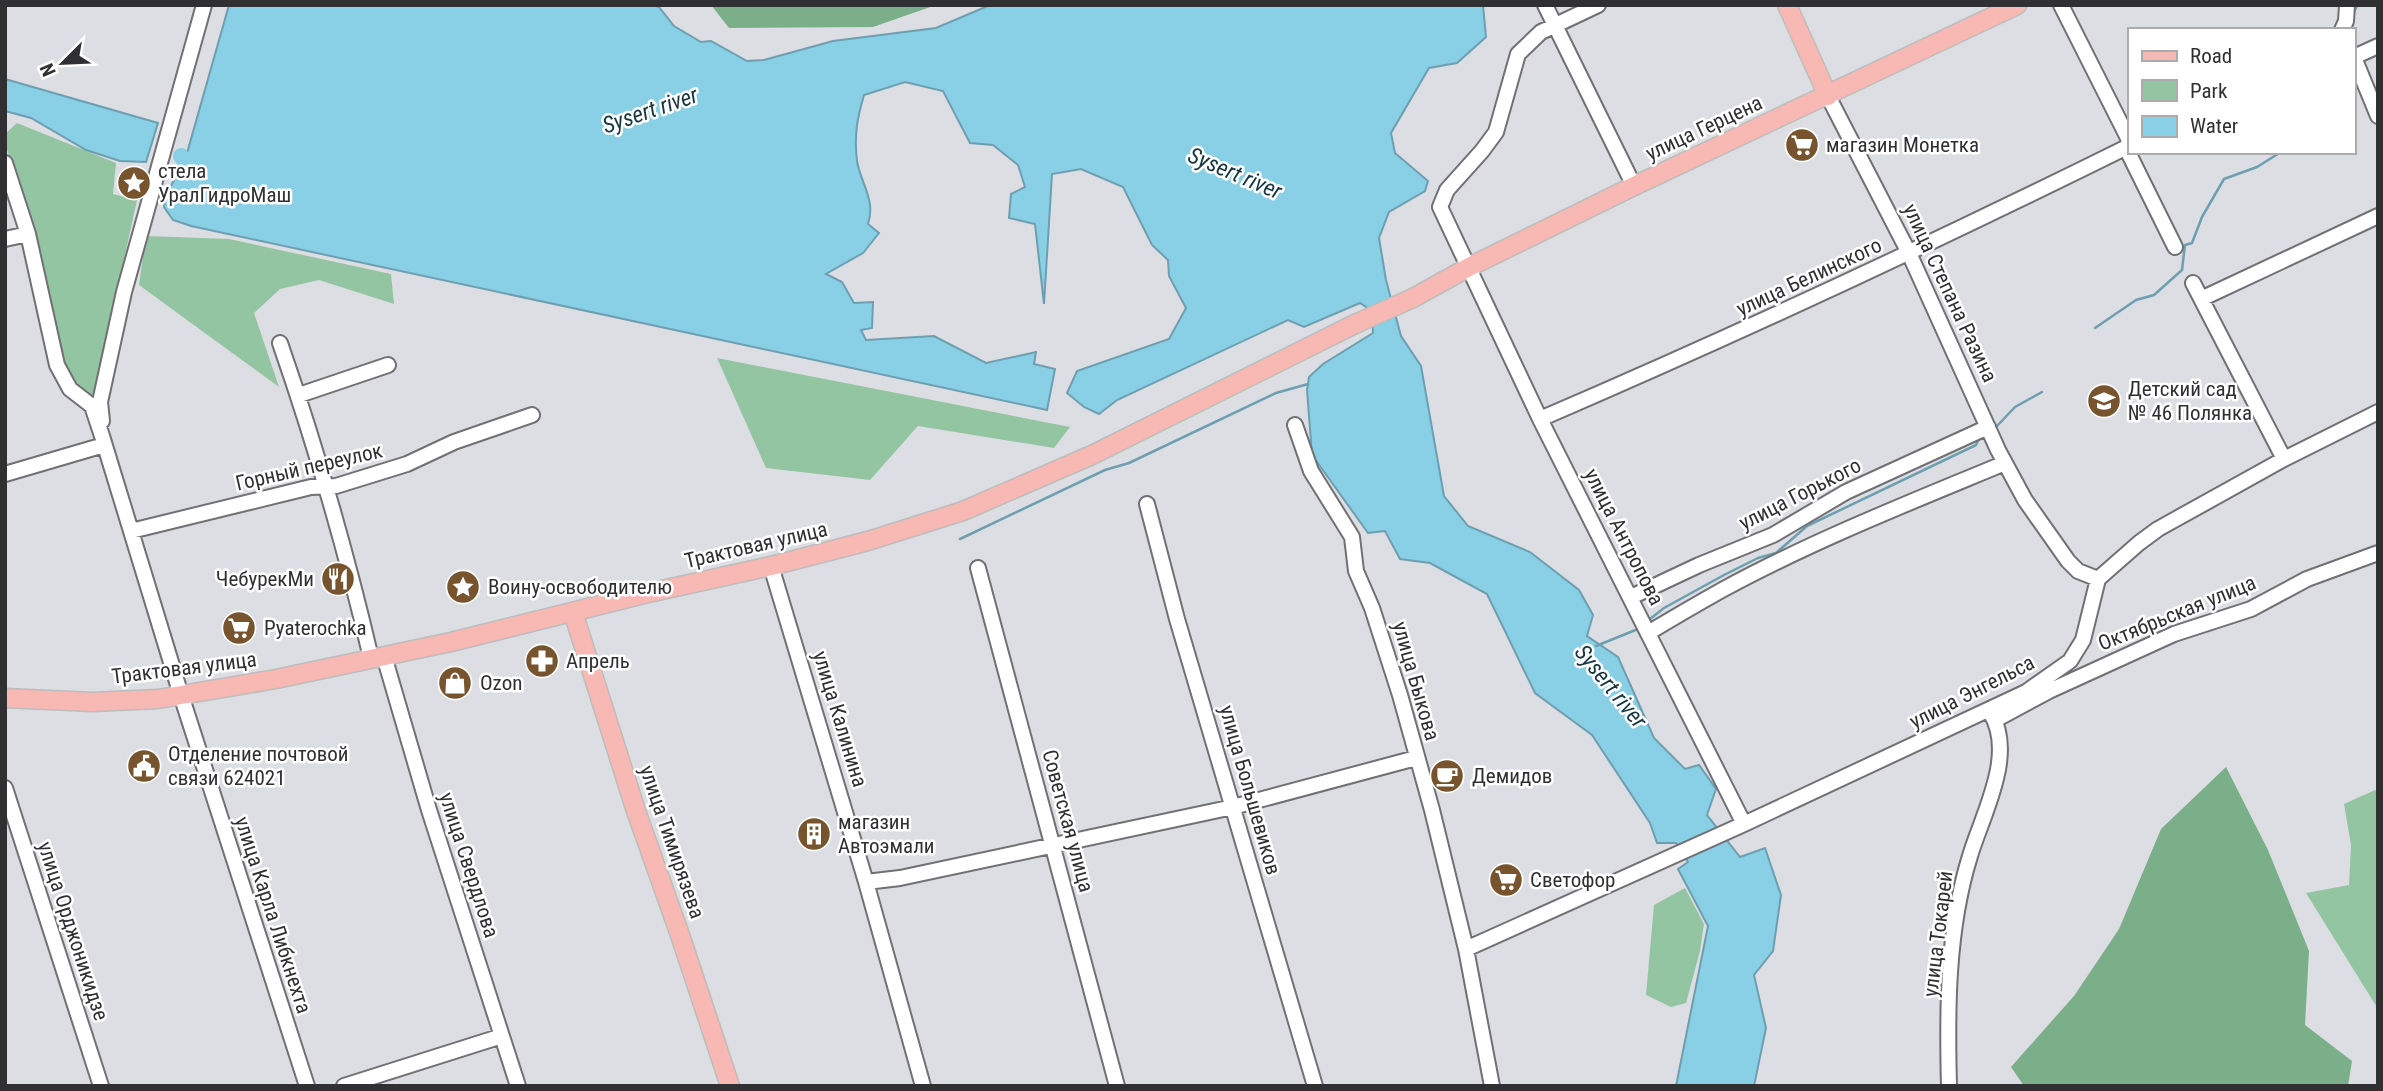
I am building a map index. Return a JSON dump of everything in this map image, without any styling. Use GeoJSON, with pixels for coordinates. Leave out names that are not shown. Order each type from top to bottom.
{"type":"FeatureCollection","features":[{"type":"Feature","properties":{"kind":"main road","name":"улица Степана Разина"},"geometry":{"type":"LineString","coordinates":[[1787,5],[1828,96]]}},
{"type":"Feature","properties":{"kind":"main road","name":"улица Герцена"},"geometry":{"type":"LineString","coordinates":[[1413,298],[1469,267],[1634,186],[2017,5]]}},
{"type":"Feature","properties":{"kind":"main road","name":"Трактовая улица"},"geometry":{"type":"LineString","coordinates":[[5,698],[93,702],[158,699],[276,679],[771,566],[868,541],[963,511],[1092,455],[1355,324],[1413,298]]}},
{"type":"Feature","properties":{"kind":"main road","name":"улица Тимирязева"},"geometry":{"type":"LineString","coordinates":[[573,612],[635,811],[730,1086]]}},
{"type":"Feature","properties":{"kind":"street","name":"улица Карла Либкнехта"},"geometry":{"type":"LineString","coordinates":[[103,440],[100,402],[124,292],[204,5]]}},
{"type":"Feature","properties":{"kind":"street"},"geometry":{"type":"LineString","coordinates":[[1545,5],[1634,186]]}},
{"type":"Feature","properties":{"kind":"street"},"geometry":{"type":"LineString","coordinates":[[1554,26],[1598,5]]}},
{"type":"Feature","properties":{"kind":"street"},"geometry":{"type":"LineString","coordinates":[[2061,5],[2128,138]]}},
{"type":"Feature","properties":{"kind":"street"},"geometry":{"type":"LineString","coordinates":[[2343,28],[2347,5]]}},
{"type":"Feature","properties":{"kind":"street","name":"улица Антропова"},"geometry":{"type":"LineString","coordinates":[[1554,26],[1541,32],[1518,54],[1496,132],[1447,190],[1440,207],[1540,419],[1744,824]]}},
{"type":"Feature","properties":{"kind":"street"},"geometry":{"type":"LineString","coordinates":[[2378,46],[2356,56],[2361,78],[2378,116]]}},
{"type":"Feature","properties":{"kind":"street","name":"улица Степана Разина"},"geometry":{"type":"LineString","coordinates":[[1828,96],[1909,254],[1988,428],[2025,500],[2057,548],[2078,571],[2098,579]]}},
{"type":"Feature","properties":{"kind":"street","name":"улица Белинского"},"geometry":{"type":"LineString","coordinates":[[1540,419],[1711,346],[1909,254],[2128,146]]}},
{"type":"Feature","properties":{"kind":"street"},"geometry":{"type":"LineString","coordinates":[[2129,154],[2175,247]]}},
{"type":"Feature","properties":{"kind":"street","name":"улица Карла Либкнехта"},"geometry":{"type":"LineString","coordinates":[[5,163],[28,234],[57,365],[70,389],[92,406],[181,695],[307,1086]]}},
{"type":"Feature","properties":{"kind":"street"},"geometry":{"type":"LineString","coordinates":[[2203,298],[2378,216]]}},
{"type":"Feature","properties":{"kind":"street"},"geometry":{"type":"LineString","coordinates":[[5,239],[28,234]]}},
{"type":"Feature","properties":{"kind":"street"},"geometry":{"type":"LineString","coordinates":[[2193,283],[2284,459]]}},
{"type":"Feature","properties":{"kind":"street","name":"улица Свердлова"},"geometry":{"type":"LineString","coordinates":[[281,343],[327,484],[378,657],[518,1086]]}},
{"type":"Feature","properties":{"kind":"street"},"geometry":{"type":"LineString","coordinates":[[299,395],[388,365]]}},
{"type":"Feature","properties":{"kind":"street"},"geometry":{"type":"LineString","coordinates":[[2098,579],[2158,529],[2284,459],[2378,412]]}},
{"type":"Feature","properties":{"kind":"street","name":"Горный переулок"},"geometry":{"type":"LineString","coordinates":[[131,531],[327,484],[336,486],[407,464],[454,442],[533,415]]}},
{"type":"Feature","properties":{"kind":"street","name":"улица Быкова"},"geometry":{"type":"LineString","coordinates":[[1295,425],[1311,471],[1352,537],[1356,571],[1388,657],[1432,810],[1466,949],[1492,1086]]}},
{"type":"Feature","properties":{"kind":"street","name":"улица Горького"},"geometry":{"type":"LineString","coordinates":[[1630,597],[1773,535],[1846,492],[1988,428]]}},
{"type":"Feature","properties":{"kind":"street"},"geometry":{"type":"LineString","coordinates":[[5,474],[103,440]]}},
{"type":"Feature","properties":{"kind":"street"},"geometry":{"type":"LineString","coordinates":[[1648,633],[1724,589],[1778,563],[1892,509],[2006,463]]}},
{"type":"Feature","properties":{"kind":"street","name":"улица Большевиков"},"geometry":{"type":"LineString","coordinates":[[1147,504],[1177,619],[1315,1086]]}},
{"type":"Feature","properties":{"kind":"street","name":"Октябрьская улица"},"geometry":{"type":"LineString","coordinates":[[1992,716],[2174,634],[2251,609],[2307,579],[2378,553]]}},
{"type":"Feature","properties":{"kind":"street","name":"улица Калинина"},"geometry":{"type":"LineString","coordinates":[[771,566],[866,882],[923,1086]]}},
{"type":"Feature","properties":{"kind":"street","name":"Советская улица"},"geometry":{"type":"LineString","coordinates":[[978,568],[1116,1086]]}},
{"type":"Feature","properties":{"kind":"street","name":"улица Энгельса"},"geometry":{"type":"LineString","coordinates":[[1466,949],[1992,716],[2070,661],[2083,640],[2098,579]]}},
{"type":"Feature","properties":{"kind":"street","name":"улица Токарей"},"geometry":{"type":"LineString","coordinates":[[1949,1086],[1950,968],[1961,892],[1970,856],[1995,788],[1999,755],[1992,716]]}},
{"type":"Feature","properties":{"kind":"street"},"geometry":{"type":"LineString","coordinates":[[866,882],[900,878],[1233,807],[1416,758]]}},
{"type":"Feature","properties":{"kind":"street","name":"улица Орджоникидзе"},"geometry":{"type":"LineString","coordinates":[[5,788],[101,1086]]}},
{"type":"Feature","properties":{"kind":"street"},"geometry":{"type":"LineString","coordinates":[[344,1086],[502,1036]]}},
{"type":"Feature","properties":{"kind":"green space"},"geometry":{"type":"Polygon","coordinates":[[[711,5],[936,5],[873,27],[729,28],[711,5]]]}},
{"type":"Feature","properties":{"kind":"green space"},"geometry":{"type":"Polygon","coordinates":[[[17,123],[116,163],[113,194],[137,200],[93,400],[79,391],[67,377],[41,269],[5,142],[5,134],[17,123]]]}},
{"type":"Feature","properties":{"kind":"green space"},"geometry":{"type":"Polygon","coordinates":[[[146,236],[229,239],[391,274],[394,304],[319,280],[280,289],[254,313],[279,387],[139,285],[146,236]]]}},
{"type":"Feature","properties":{"kind":"green space"},"geometry":{"type":"Polygon","coordinates":[[[717,358],[1070,427],[1054,448],[918,426],[870,480],[766,468],[717,358]]]}},
{"type":"Feature","properties":{"kind":"green space"},"geometry":{"type":"Polygon","coordinates":[[[2226,767],[2268,850],[2309,951],[2305,1025],[2352,1061],[2348,1086],[2024,1086],[2011,1067],[2074,996],[2119,929],[2161,829],[2226,767]]]}},
{"type":"Feature","properties":{"kind":"green space"},"geometry":{"type":"Polygon","coordinates":[[[2378,791],[2378,1009],[2306,893],[2349,885],[2351,845],[2344,804],[2378,791]]]}},
{"type":"Feature","properties":{"kind":"green space"},"geometry":{"type":"Polygon","coordinates":[[[1685,888],[1704,924],[1686,1003],[1671,1007],[1646,995],[1654,905],[1685,888]]]}},
{"type":"Feature","properties":{"kind":"water"},"geometry":{"type":"Polygon","coordinates":[[[229,5],[654,5],[659,7],[674,26],[701,42],[711,41],[747,61],[764,60],[833,41],[936,28],[990,5],[1483,5],[1486,37],[1457,63],[1429,68],[1391,133],[1395,153],[1428,181],[1425,191],[1389,212],[1379,238],[1386,280],[1401,336],[1421,366],[1444,496],[1468,526],[1530,552],[1579,590],[1593,615],[1587,636],[1618,657],[1654,738],[1685,769],[1699,765],[1716,789],[1707,815],[1740,857],[1765,848],[1781,895],[1773,951],[1754,975],[1766,1028],[1754,1086],[1676,1086],[1708,926],[1678,869],[1688,862],[1676,843],[1657,843],[1650,823],[1592,735],[1535,693],[1487,594],[1430,563],[1400,559],[1385,531],[1368,533],[1312,455],[1307,390],[1309,377],[1323,364],[1373,333],[1372,311],[1360,303],[1304,327],[1288,320],[1117,400],[1099,414],[1084,407],[1067,393],[1077,371],[1169,339],[1186,308],[1169,276],[1168,260],[1152,245],[1123,187],[1081,169],[1052,174],[1044,304],[1035,224],[1009,218],[1011,194],[1025,187],[1018,165],[993,145],[970,143],[943,91],[905,82],[864,95],[858,120],[857,161],[869,200],[868,224],[879,233],[863,253],[826,274],[842,282],[854,303],[873,302],[872,328],[861,330],[866,340],[934,336],[986,363],[1036,352],[1034,364],[1055,369],[1047,410],[191,226],[173,220],[164,207],[167,193],[185,160],[229,5]]]}},
{"type":"Feature","properties":{"kind":"water"},"geometry":{"type":"Polygon","coordinates":[[[5,79],[158,123],[146,162],[120,161],[86,150],[31,118],[5,111],[5,79]]]}},
{"type":"Feature","properties":{"kind":"waterway"},"geometry":{"type":"LineString","coordinates":[[2353,15],[2357,5]]}},
{"type":"Feature","properties":{"kind":"waterway"},"geometry":{"type":"LineString","coordinates":[[2095,328],[2136,300],[2154,295],[2182,270],[2185,245],[2192,243],[2202,217],[2224,179],[2257,167],[2278,154]]}},
{"type":"Feature","properties":{"kind":"waterway","name":"Sysert river"},"geometry":{"type":"LineString","coordinates":[[181,156],[197,178]]}},
{"type":"Feature","properties":{"kind":"waterway"},"geometry":{"type":"LineString","coordinates":[[960,539],[1276,393],[1308,384]]}},
{"type":"Feature","properties":{"kind":"waterway"},"geometry":{"type":"LineString","coordinates":[[1997,426],[2015,407],[2042,392]]}},
{"type":"Feature","properties":{"kind":"waterway"},"geometry":{"type":"LineString","coordinates":[[1650,619],[1664,608],[1724,575],[1758,558],[1776,553],[1807,526],[1976,445],[1980,437]]}},
{"type":"Feature","properties":{"kind":"waterway"},"geometry":{"type":"LineString","coordinates":[[1596,646],[1638,629]]}},
{"type":"Feature","properties":{"kind":"place","name":"магазин Монетка"},"geometry":{"type":"Point","coordinates":[1802,145]}},
{"type":"Feature","properties":{"kind":"place","name":"стела УралГидроМаш"},"geometry":{"type":"Point","coordinates":[134,183]}},
{"type":"Feature","properties":{"kind":"place","name":"Детский сад № 46 Полянка"},"geometry":{"type":"Point","coordinates":[2104,401]}},
{"type":"Feature","properties":{"kind":"place","name":"ЧебурекМи"},"geometry":{"type":"Point","coordinates":[338,579]}},
{"type":"Feature","properties":{"kind":"place","name":"Воину-освободителю"},"geometry":{"type":"Point","coordinates":[463,587]}},
{"type":"Feature","properties":{"kind":"place","name":"Pyaterochka"},"geometry":{"type":"Point","coordinates":[239,628]}},
{"type":"Feature","properties":{"kind":"place","name":"Апрель"},"geometry":{"type":"Point","coordinates":[542,661]}},
{"type":"Feature","properties":{"kind":"place","name":"Ozon"},"geometry":{"type":"Point","coordinates":[455,683]}},
{"type":"Feature","properties":{"kind":"place","name":"Отделение почтовой связи 624021"},"geometry":{"type":"Point","coordinates":[144,766]}},
{"type":"Feature","properties":{"kind":"place","name":"Демидов"},"geometry":{"type":"Point","coordinates":[1447,776]}},
{"type":"Feature","properties":{"kind":"place","name":"магазин Автоэмали"},"geometry":{"type":"Point","coordinates":[814,834]}},
{"type":"Feature","properties":{"kind":"place","name":"Светофор"},"geometry":{"type":"Point","coordinates":[1506,880]}}]}
